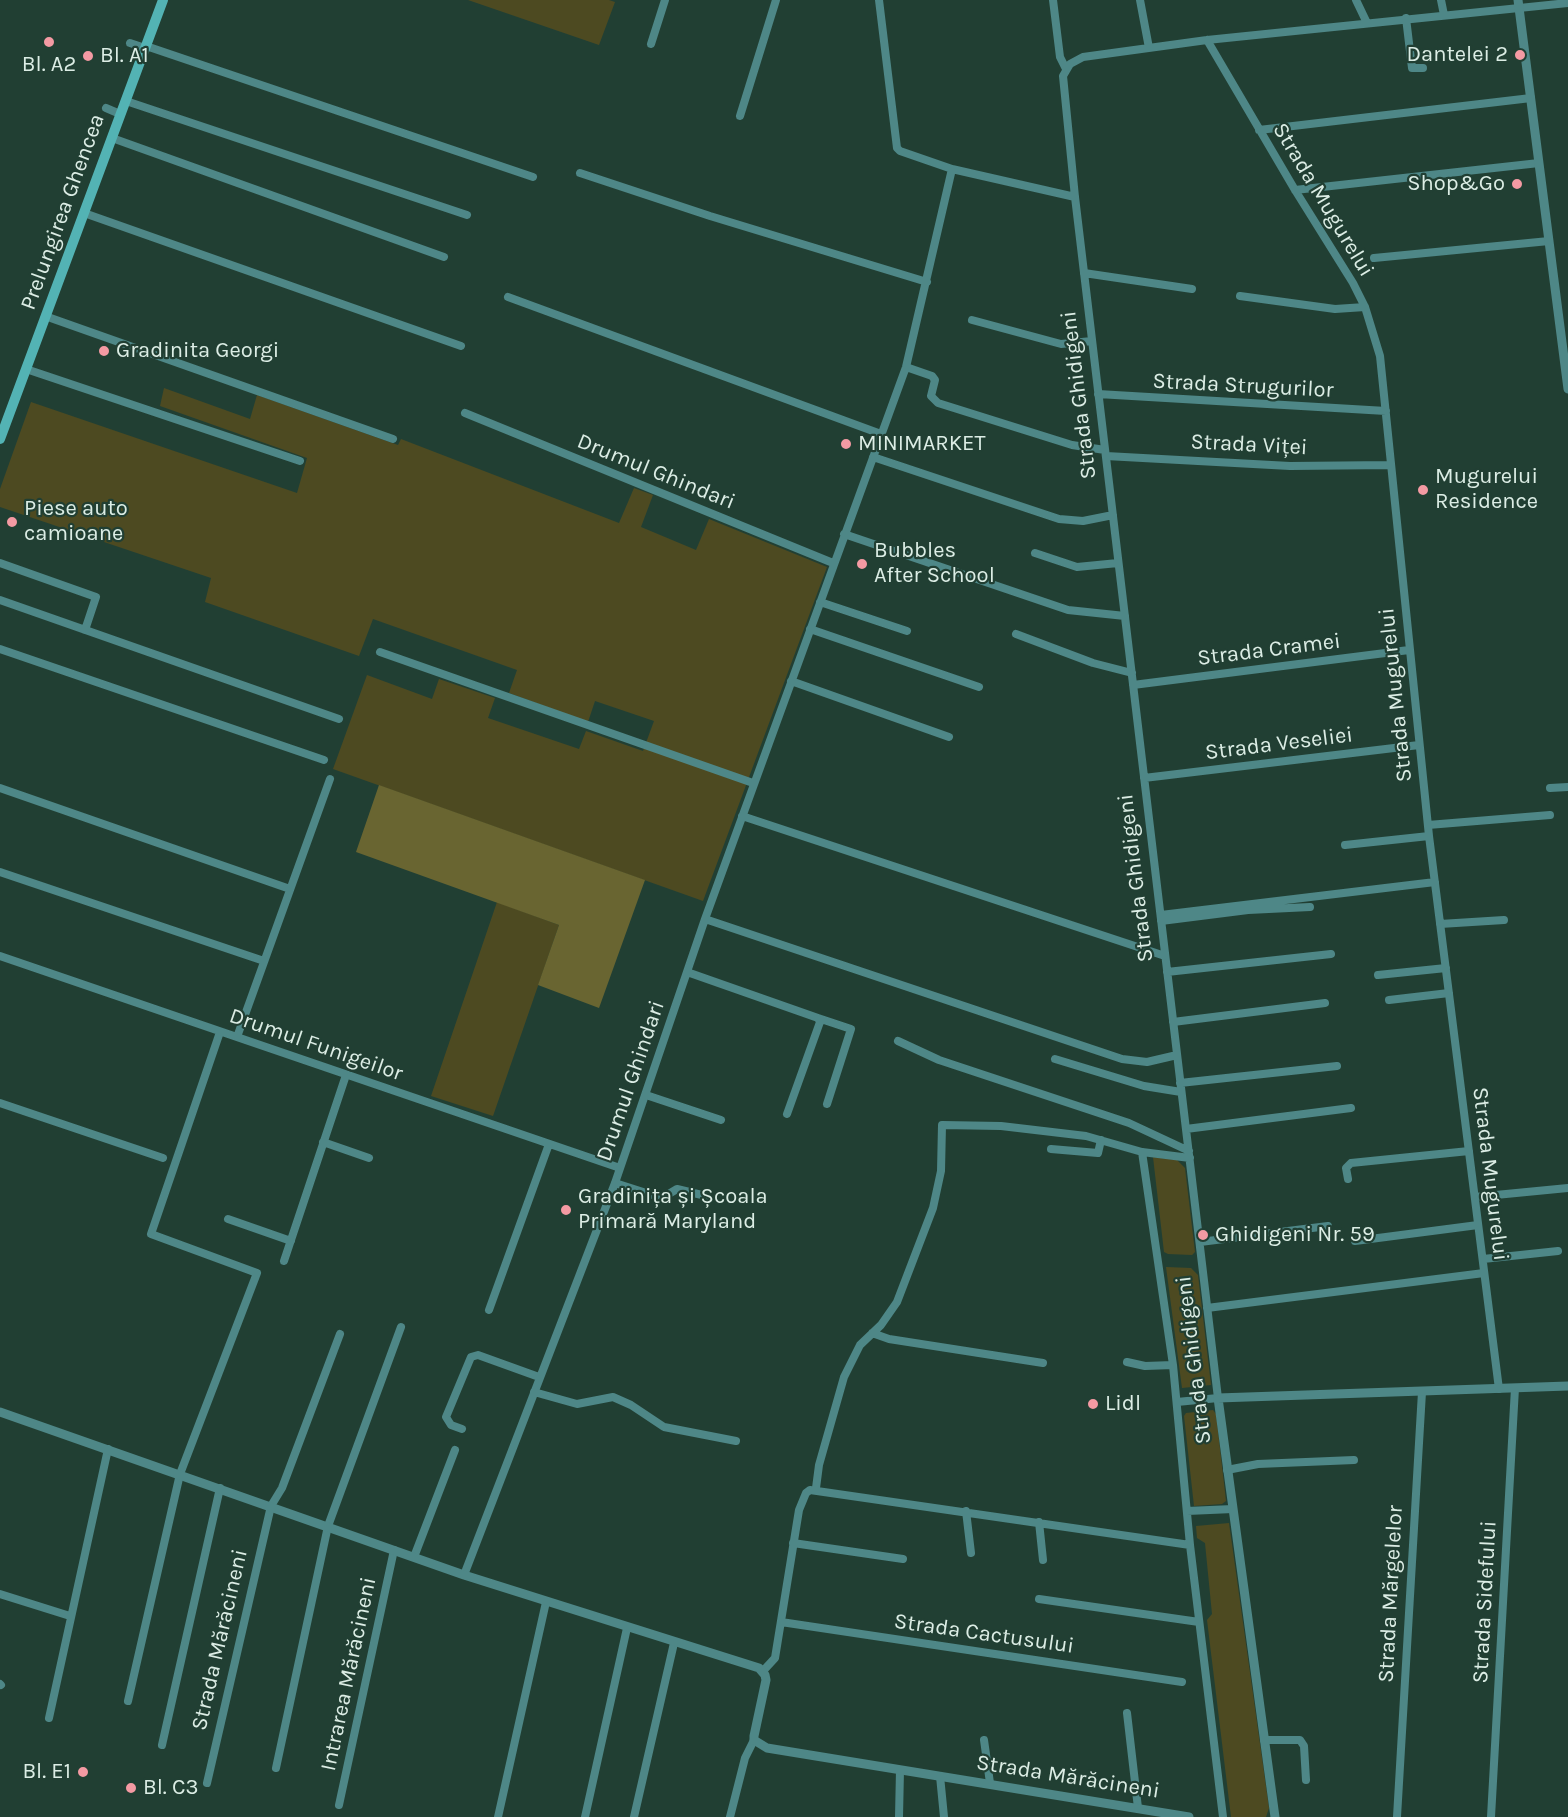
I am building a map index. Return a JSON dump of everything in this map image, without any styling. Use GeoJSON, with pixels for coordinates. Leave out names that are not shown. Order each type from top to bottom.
{"type":"FeatureCollection","features":[{"type":"Feature","properties":{"kind":"main road","name":"Prelungirea Ghencea"},"geometry":{"type":"LineString","coordinates":[[0,439],[163,0]]}},
{"type":"Feature","properties":{"kind":"street"},"geometry":{"type":"LineString","coordinates":[[651,44],[665,0]]}},
{"type":"Feature","properties":{"kind":"street"},"geometry":{"type":"LineString","coordinates":[[740,116],[777,0]]}},
{"type":"Feature","properties":{"kind":"street"},"geometry":{"type":"LineString","coordinates":[[879,0],[897,148],[904,153],[952,169],[1075,197]]}},
{"type":"Feature","properties":{"kind":"street"},"geometry":{"type":"LineString","coordinates":[[1053,0],[1060,57],[1066,69],[1074,60],[1083,57],[1207,40],[1444,15],[1519,3],[1568,3]]}},
{"type":"Feature","properties":{"kind":"street"},"geometry":{"type":"LineString","coordinates":[[1140,0],[1149,48]]}},
{"type":"Feature","properties":{"kind":"street"},"geometry":{"type":"LineString","coordinates":[[1356,0],[1367,23]]}},
{"type":"Feature","properties":{"kind":"street"},"geometry":{"type":"LineString","coordinates":[[1441,0],[1444,15]]}},
{"type":"Feature","properties":{"kind":"street"},"geometry":{"type":"LineString","coordinates":[[1519,3],[1568,389]]}},
{"type":"Feature","properties":{"kind":"street"},"geometry":{"type":"LineString","coordinates":[[1406,18],[1412,68],[1422,68]]}},
{"type":"Feature","properties":{"kind":"street","name":"Strada Mugurelui"},"geometry":{"type":"LineString","coordinates":[[1207,40],[1295,190],[1353,283],[1365,307],[1380,356],[1429,836],[1499,1389]]}},
{"type":"Feature","properties":{"kind":"street"},"geometry":{"type":"LineString","coordinates":[[130,42],[533,177]]}},
{"type":"Feature","properties":{"kind":"street","name":"Strada Ghidigeni"},"geometry":{"type":"LineString","coordinates":[[1066,69],[1062,86],[1180,1083],[1227,1470],[1275,1817]]}},
{"type":"Feature","properties":{"kind":"street"},"geometry":{"type":"LineString","coordinates":[[1259,130],[1531,98]]}},
{"type":"Feature","properties":{"kind":"street"},"geometry":{"type":"LineString","coordinates":[[126,100],[467,215]]}},
{"type":"Feature","properties":{"kind":"street"},"geometry":{"type":"LineString","coordinates":[[106,108],[120,114]]}},
{"type":"Feature","properties":{"kind":"street"},"geometry":{"type":"LineString","coordinates":[[112,138],[444,257]]}},
{"type":"Feature","properties":{"kind":"street"},"geometry":{"type":"LineString","coordinates":[[1295,190],[1539,163]]}},
{"type":"Feature","properties":{"kind":"street","name":"Drumul Ghindari"},"geometry":{"type":"LineString","coordinates":[[464,1575],[615,1183],[753,783],[906,368],[952,169]]}},
{"type":"Feature","properties":{"kind":"street"},"geometry":{"type":"LineString","coordinates":[[580,173],[710,216],[927,282]]}},
{"type":"Feature","properties":{"kind":"street"},"geometry":{"type":"LineString","coordinates":[[84,213],[461,346]]}},
{"type":"Feature","properties":{"kind":"street"},"geometry":{"type":"LineString","coordinates":[[1374,258],[1549,241]]}},
{"type":"Feature","properties":{"kind":"street"},"geometry":{"type":"LineString","coordinates":[[1084,273],[1192,289]]}},
{"type":"Feature","properties":{"kind":"street"},"geometry":{"type":"LineString","coordinates":[[1240,296],[1335,309],[1365,307]]}},
{"type":"Feature","properties":{"kind":"street"},"geometry":{"type":"LineString","coordinates":[[508,297],[881,434]]}},
{"type":"Feature","properties":{"kind":"street"},"geometry":{"type":"LineString","coordinates":[[45,316],[393,438]]}},
{"type":"Feature","properties":{"kind":"street"},"geometry":{"type":"LineString","coordinates":[[972,320],[1061,344],[1092,341]]}},
{"type":"Feature","properties":{"kind":"street"},"geometry":{"type":"LineString","coordinates":[[906,368],[932,376],[935,380],[931,396],[938,403],[1072,445],[1106,453]]}},
{"type":"Feature","properties":{"kind":"street"},"geometry":{"type":"LineString","coordinates":[[26,369],[300,461]]}},
{"type":"Feature","properties":{"kind":"street","name":"Strada Strugurilor"},"geometry":{"type":"LineString","coordinates":[[1098,394],[1386,411]]}},
{"type":"Feature","properties":{"kind":"street","name":"Drumul Ghindari"},"geometry":{"type":"LineString","coordinates":[[465,413],[833,563]]}},
{"type":"Feature","properties":{"kind":"street","name":"Strada Viței"},"geometry":{"type":"LineString","coordinates":[[1106,453],[1290,466],[1391,465]]}},
{"type":"Feature","properties":{"kind":"street"},"geometry":{"type":"LineString","coordinates":[[873,457],[1068,521],[1083,521],[1113,515]]}},
{"type":"Feature","properties":{"kind":"street"},"geometry":{"type":"LineString","coordinates":[[844,534],[1068,610],[1125,616]]}},
{"type":"Feature","properties":{"kind":"street"},"geometry":{"type":"LineString","coordinates":[[1035,553],[1086,568],[1118,563]]}},
{"type":"Feature","properties":{"kind":"street"},"geometry":{"type":"LineString","coordinates":[[0,563],[96,597],[85,630]]}},
{"type":"Feature","properties":{"kind":"street"},"geometry":{"type":"LineString","coordinates":[[0,600],[339,719]]}},
{"type":"Feature","properties":{"kind":"street"},"geometry":{"type":"LineString","coordinates":[[820,602],[907,631]]}},
{"type":"Feature","properties":{"kind":"street"},"geometry":{"type":"LineString","coordinates":[[810,629],[980,687]]}},
{"type":"Feature","properties":{"kind":"street"},"geometry":{"type":"LineString","coordinates":[[1016,634],[1093,663],[1132,673]]}},
{"type":"Feature","properties":{"kind":"street"},"geometry":{"type":"LineString","coordinates":[[0,650],[324,760]]}},
{"type":"Feature","properties":{"kind":"street","name":"Strada Cramei"},"geometry":{"type":"LineString","coordinates":[[1133,685],[1409,650]]}},
{"type":"Feature","properties":{"kind":"street"},"geometry":{"type":"LineString","coordinates":[[380,652],[753,783]]}},
{"type":"Feature","properties":{"kind":"street"},"geometry":{"type":"LineString","coordinates":[[791,681],[950,737]]}},
{"type":"Feature","properties":{"kind":"street","name":"Strada Veseliei"},"geometry":{"type":"LineString","coordinates":[[1144,778],[1419,745]]}},
{"type":"Feature","properties":{"kind":"street"},"geometry":{"type":"LineString","coordinates":[[237,1037],[330,779]]}},
{"type":"Feature","properties":{"kind":"street"},"geometry":{"type":"LineString","coordinates":[[1551,788],[1568,787]]}},
{"type":"Feature","properties":{"kind":"street"},"geometry":{"type":"LineString","coordinates":[[0,788],[290,889]]}},
{"type":"Feature","properties":{"kind":"street"},"geometry":{"type":"LineString","coordinates":[[1428,825],[1550,815]]}},
{"type":"Feature","properties":{"kind":"street"},"geometry":{"type":"LineString","coordinates":[[742,816],[1166,956]]}},
{"type":"Feature","properties":{"kind":"street"},"geometry":{"type":"LineString","coordinates":[[1345,845],[1429,836]]}},
{"type":"Feature","properties":{"kind":"street"},"geometry":{"type":"LineString","coordinates":[[0,872],[264,961]]}},
{"type":"Feature","properties":{"kind":"street"},"geometry":{"type":"LineString","coordinates":[[1161,918],[1435,882]]}},
{"type":"Feature","properties":{"kind":"street"},"geometry":{"type":"LineString","coordinates":[[1161,918],[1310,907]]}},
{"type":"Feature","properties":{"kind":"street"},"geometry":{"type":"LineString","coordinates":[[705,919],[1122,1059],[1147,1062],[1177,1055]]}},
{"type":"Feature","properties":{"kind":"street"},"geometry":{"type":"LineString","coordinates":[[1440,924],[1504,920]]}},
{"type":"Feature","properties":{"kind":"street"},"geometry":{"type":"LineString","coordinates":[[1167,972],[1331,954]]}},
{"type":"Feature","properties":{"kind":"street","name":"Drumul Funigeilor"},"geometry":{"type":"LineString","coordinates":[[0,956],[620,1168]]}},
{"type":"Feature","properties":{"kind":"street"},"geometry":{"type":"LineString","coordinates":[[1378,975],[1446,968]]}},
{"type":"Feature","properties":{"kind":"street"},"geometry":{"type":"LineString","coordinates":[[687,972],[850,1029],[827,1104]]}},
{"type":"Feature","properties":{"kind":"street"},"geometry":{"type":"LineString","coordinates":[[1389,1000],[1449,993]]}},
{"type":"Feature","properties":{"kind":"street"},"geometry":{"type":"LineString","coordinates":[[1173,1022],[1325,1004]]}},
{"type":"Feature","properties":{"kind":"street"},"geometry":{"type":"LineString","coordinates":[[787,1114],[819,1022],[818,1018]]}},
{"type":"Feature","properties":{"kind":"street"},"geometry":{"type":"LineString","coordinates":[[128,1701],[180,1474],[257,1272],[151,1234],[220,1032]]}},
{"type":"Feature","properties":{"kind":"street"},"geometry":{"type":"LineString","coordinates":[[898,1041],[939,1060],[1129,1123],[1189,1154]]}},
{"type":"Feature","properties":{"kind":"street"},"geometry":{"type":"LineString","coordinates":[[1055,1059],[1144,1086],[1182,1092]]}},
{"type":"Feature","properties":{"kind":"street"},"geometry":{"type":"LineString","coordinates":[[1180,1083],[1337,1066]]}},
{"type":"Feature","properties":{"kind":"street"},"geometry":{"type":"LineString","coordinates":[[284,1261],[346,1075]]}},
{"type":"Feature","properties":{"kind":"street"},"geometry":{"type":"LineString","coordinates":[[646,1095],[721,1120]]}},
{"type":"Feature","properties":{"kind":"street"},"geometry":{"type":"LineString","coordinates":[[0,1103],[163,1158]]}},
{"type":"Feature","properties":{"kind":"street"},"geometry":{"type":"LineString","coordinates":[[1186,1129],[1351,1108]]}},
{"type":"Feature","properties":{"kind":"street"},"geometry":{"type":"LineString","coordinates":[[816,1488],[819,1465],[844,1377],[860,1345],[890,1314],[902,1293],[933,1208],[941,1171],[942,1125],[1001,1126],[1101,1140],[1142,1152],[1189,1154]]}},
{"type":"Feature","properties":{"kind":"street"},"geometry":{"type":"LineString","coordinates":[[1051,1149],[1098,1153],[1101,1140]]}},
{"type":"Feature","properties":{"kind":"street"},"geometry":{"type":"LineString","coordinates":[[323,1142],[369,1158]]}},
{"type":"Feature","properties":{"kind":"street"},"geometry":{"type":"LineString","coordinates":[[489,1310],[549,1144]]}},
{"type":"Feature","properties":{"kind":"street"},"geometry":{"type":"LineString","coordinates":[[1347,1179],[1346,1168],[1351,1163],[1469,1151]]}},
{"type":"Feature","properties":{"kind":"street"},"geometry":{"type":"LineString","coordinates":[[1142,1152],[1173,1365],[1190,1545],[1223,1817]]}},
{"type":"Feature","properties":{"kind":"street"},"geometry":{"type":"LineString","coordinates":[[615,1183],[662,1198],[678,1189],[706,1196]]}},
{"type":"Feature","properties":{"kind":"street"},"geometry":{"type":"LineString","coordinates":[[1475,1197],[1568,1188]]}},
{"type":"Feature","properties":{"kind":"street"},"geometry":{"type":"LineString","coordinates":[[228,1219],[291,1241]]}},
{"type":"Feature","properties":{"kind":"street"},"geometry":{"type":"LineString","coordinates":[[1355,1241],[1478,1225]]}},
{"type":"Feature","properties":{"kind":"street"},"geometry":{"type":"LineString","coordinates":[[1200,1242],[1328,1226]]}},
{"type":"Feature","properties":{"kind":"street"},"geometry":{"type":"LineString","coordinates":[[1483,1259],[1558,1251]]}},
{"type":"Feature","properties":{"kind":"street"},"geometry":{"type":"LineString","coordinates":[[1207,1308],[1484,1273]]}},
{"type":"Feature","properties":{"kind":"street"},"geometry":{"type":"LineString","coordinates":[[276,1768],[328,1526],[400,1328]]}},
{"type":"Feature","properties":{"kind":"street"},"geometry":{"type":"LineString","coordinates":[[872,1333],[889,1339],[1043,1363]]}},
{"type":"Feature","properties":{"kind":"street","name":"Strada Mărăcineni"},"geometry":{"type":"LineString","coordinates":[[207,1782],[271,1506],[282,1488],[340,1334]]}},
{"type":"Feature","properties":{"kind":"street"},"geometry":{"type":"LineString","coordinates":[[462,1429],[451,1425],[446,1418],[471,1357],[478,1355],[539,1377]]}},
{"type":"Feature","properties":{"kind":"street"},"geometry":{"type":"LineString","coordinates":[[1127,1362],[1145,1366],[1173,1365]]}},
{"type":"Feature","properties":{"kind":"street"},"geometry":{"type":"LineString","coordinates":[[1177,1402],[1218,1398],[1568,1386]]}},
{"type":"Feature","properties":{"kind":"street","name":"Strada Sidefului"},"geometry":{"type":"LineString","coordinates":[[1491,1817],[1515,1388]]}},
{"type":"Feature","properties":{"kind":"street"},"geometry":{"type":"LineString","coordinates":[[534,1392],[577,1404],[613,1397],[631,1405],[664,1427],[736,1441]]}},
{"type":"Feature","properties":{"kind":"street","name":"Strada Mărgelelor"},"geometry":{"type":"LineString","coordinates":[[1397,1817],[1422,1392]]}},
{"type":"Feature","properties":{"kind":"street"},"geometry":{"type":"LineString","coordinates":[[0,1412],[464,1575],[763,1671]]}},
{"type":"Feature","properties":{"kind":"street"},"geometry":{"type":"LineString","coordinates":[[49,1718],[108,1449]]}},
{"type":"Feature","properties":{"kind":"street"},"geometry":{"type":"LineString","coordinates":[[414,1557],[455,1450]]}},
{"type":"Feature","properties":{"kind":"street"},"geometry":{"type":"LineString","coordinates":[[1227,1470],[1258,1464],[1354,1460]]}},
{"type":"Feature","properties":{"kind":"street","name":"Strada Mărăcineni"},"geometry":{"type":"LineString","coordinates":[[162,1745],[220,1488]]}},
{"type":"Feature","properties":{"kind":"street"},"geometry":{"type":"LineString","coordinates":[[763,1671],[775,1658],[799,1510],[806,1493],[816,1488],[1190,1545]]}},
{"type":"Feature","properties":{"kind":"street"},"geometry":{"type":"LineString","coordinates":[[1187,1511],[1233,1509]]}},
{"type":"Feature","properties":{"kind":"street"},"geometry":{"type":"LineString","coordinates":[[966,1511],[971,1553]]}},
{"type":"Feature","properties":{"kind":"street"},"geometry":{"type":"LineString","coordinates":[[1039,1522],[1042,1560]]}},
{"type":"Feature","properties":{"kind":"street"},"geometry":{"type":"LineString","coordinates":[[793,1543],[903,1559]]}},
{"type":"Feature","properties":{"kind":"street","name":"Intrarea Mărăcineni"},"geometry":{"type":"LineString","coordinates":[[339,1804],[394,1550]]}},
{"type":"Feature","properties":{"kind":"street"},"geometry":{"type":"LineString","coordinates":[[0,1594],[70,1616]]}},
{"type":"Feature","properties":{"kind":"street"},"geometry":{"type":"LineString","coordinates":[[1039,1599],[1199,1622]]}},
{"type":"Feature","properties":{"kind":"street"},"geometry":{"type":"LineString","coordinates":[[498,1817],[546,1602]]}},
{"type":"Feature","properties":{"kind":"street","name":"Strada Cactusului"},"geometry":{"type":"LineString","coordinates":[[781,1622],[1182,1682]]}},
{"type":"Feature","properties":{"kind":"street"},"geometry":{"type":"LineString","coordinates":[[585,1817],[627,1628]]}},
{"type":"Feature","properties":{"kind":"street"},"geometry":{"type":"LineString","coordinates":[[634,1817],[674,1643]]}},
{"type":"Feature","properties":{"kind":"street"},"geometry":{"type":"LineString","coordinates":[[730,1817],[745,1758],[754,1740],[766,1680],[763,1671]]}},
{"type":"Feature","properties":{"kind":"street"},"geometry":{"type":"LineString","coordinates":[[1127,1713],[1138,1808]]}},
{"type":"Feature","properties":{"kind":"street","name":"Strada Mărăcineni"},"geometry":{"type":"LineString","coordinates":[[754,1740],[767,1748],[1189,1817]]}},
{"type":"Feature","properties":{"kind":"street"},"geometry":{"type":"LineString","coordinates":[[984,1740],[990,1783]]}},
{"type":"Feature","properties":{"kind":"street"},"geometry":{"type":"LineString","coordinates":[[1264,1740],[1300,1740],[1304,1746],[1306,1780]]}},
{"type":"Feature","properties":{"kind":"street"},"geometry":{"type":"LineString","coordinates":[[899,1817],[900,1770]]}},
{"type":"Feature","properties":{"kind":"street"},"geometry":{"type":"LineString","coordinates":[[940,1776],[944,1817]]}},
{"type":"Feature","properties":{"kind":"shaded area"},"geometry":{"type":"Polygon","coordinates":[[[468,0],[609,0],[615,2],[599,45],[468,0]]]}},
{"type":"Feature","properties":{"kind":"shaded area"},"geometry":{"type":"Polygon","coordinates":[[[164,388],[250,419],[257,395],[398,445],[401,439],[619,523],[634,488],[653,495],[641,527],[696,550],[709,519],[827,567],[703,901],[333,769],[367,675],[432,699],[439,679],[495,698],[488,718],[579,749],[586,731],[643,751],[654,721],[595,701],[588,722],[509,693],[517,670],[373,619],[359,656],[205,602],[211,578],[0,507],[0,489],[31,402],[297,493],[307,458],[160,406],[164,388]]]}},
{"type":"Feature","properties":{"kind":"shaded area"},"geometry":{"type":"Polygon","coordinates":[[[379,785],[645,880],[599,1008],[538,985],[559,925],[356,852],[379,785]]]}},
{"type":"Feature","properties":{"kind":"shaded area"},"geometry":{"type":"Polygon","coordinates":[[[497,902],[559,925],[493,1116],[431,1096],[497,902]]]}},
{"type":"Feature","properties":{"kind":"shaded area"},"geometry":{"type":"Polygon","coordinates":[[[1153,1157],[1177,1160],[1185,1168],[1195,1252],[1192,1255],[1164,1252],[1153,1157]]]}},
{"type":"Feature","properties":{"kind":"shaded area"},"geometry":{"type":"Polygon","coordinates":[[[1166,1267],[1191,1268],[1198,1275],[1211,1385],[1182,1388],[1166,1267]]]}},
{"type":"Feature","properties":{"kind":"shaded area"},"geometry":{"type":"Polygon","coordinates":[[[1213,1410],[1216,1414],[1226,1501],[1222,1504],[1194,1506],[1184,1416],[1186,1413],[1213,1410]]]}},
{"type":"Feature","properties":{"kind":"shaded area"},"geometry":{"type":"Polygon","coordinates":[[[1229,1523],[1269,1808],[1266,1817],[1231,1817],[1207,1620],[1212,1614],[1205,1543],[1197,1538],[1196,1526],[1229,1523]]]}},
{"type":"Feature","properties":{"kind":"place","name":"Bl. A2"},"geometry":{"type":"Point","coordinates":[49,42]}},
{"type":"Feature","properties":{"kind":"place","name":"Dantelei 2"},"geometry":{"type":"Point","coordinates":[1520,55]}},
{"type":"Feature","properties":{"kind":"place","name":"Bl. A1"},"geometry":{"type":"Point","coordinates":[88,56]}},
{"type":"Feature","properties":{"kind":"place","name":"Shop&Go"},"geometry":{"type":"Point","coordinates":[1517,184]}},
{"type":"Feature","properties":{"kind":"place","name":"Gradinita Georgi"},"geometry":{"type":"Point","coordinates":[104,351]}},
{"type":"Feature","properties":{"kind":"place","name":"MINIMARKET"},"geometry":{"type":"Point","coordinates":[846,444]}},
{"type":"Feature","properties":{"kind":"place","name":"Mugurelui Residence"},"geometry":{"type":"Point","coordinates":[1423,490]}},
{"type":"Feature","properties":{"kind":"place","name":"Piese auto camioane"},"geometry":{"type":"Point","coordinates":[12,522]}},
{"type":"Feature","properties":{"kind":"place","name":"Bubbles After School"},"geometry":{"type":"Point","coordinates":[862,564]}},
{"type":"Feature","properties":{"kind":"place","name":"Gradinița și Școala Primară Maryland"},"geometry":{"type":"Point","coordinates":[566,1210]}},
{"type":"Feature","properties":{"kind":"place","name":"Ghidigeni Nr. 59"},"geometry":{"type":"Point","coordinates":[1203,1235]}},
{"type":"Feature","properties":{"kind":"place","name":"Lidl"},"geometry":{"type":"Point","coordinates":[1093,1404]}},
{"type":"Feature","properties":{"kind":"place","name":"Bl. E1"},"geometry":{"type":"Point","coordinates":[83,1772]}},
{"type":"Feature","properties":{"kind":"place","name":"Bl. C3"},"geometry":{"type":"Point","coordinates":[131,1788]}}]}
